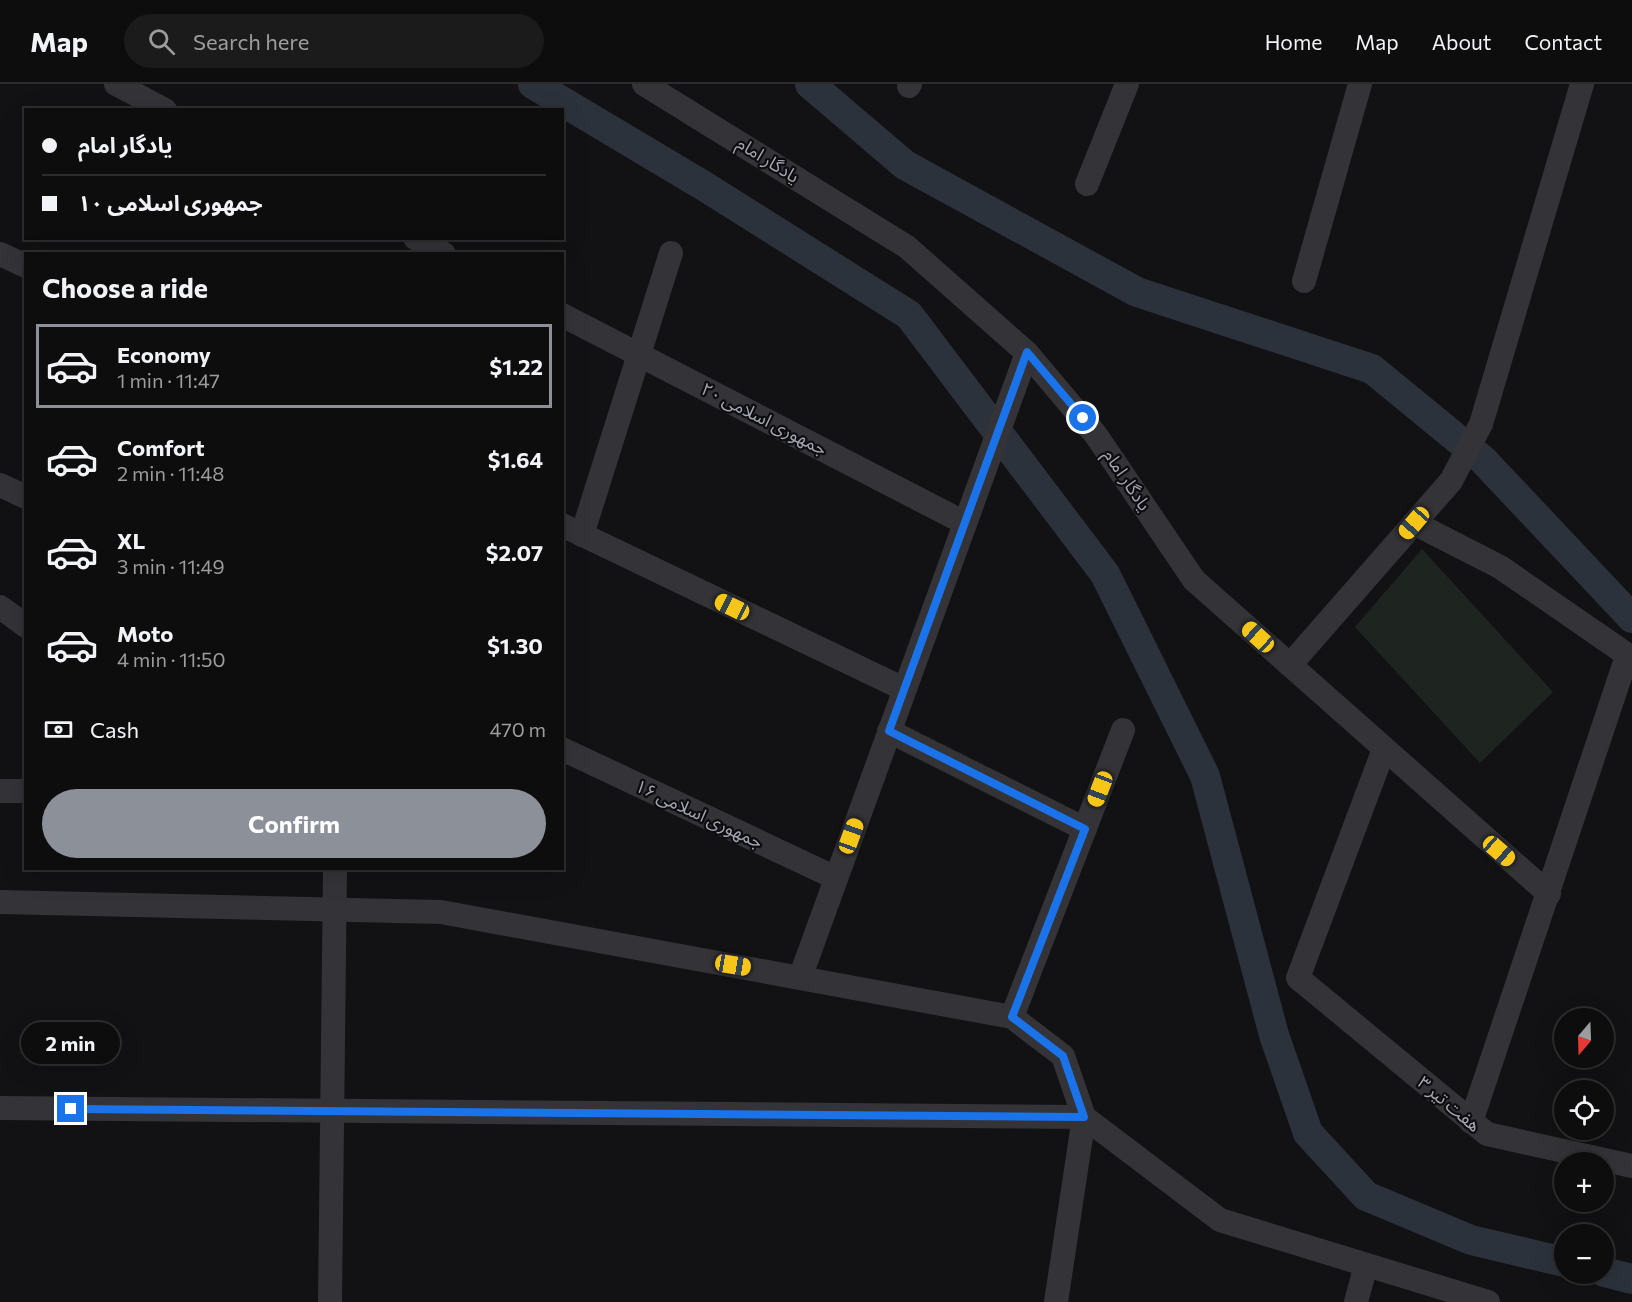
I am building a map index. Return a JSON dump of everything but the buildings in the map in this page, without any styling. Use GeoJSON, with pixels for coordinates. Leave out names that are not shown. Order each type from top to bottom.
{"type":"FeatureCollection","features":[{"type":"Feature","properties":{"kind":"street"},"geometry":{"type":"LineString","coordinates":[[116,84],[161,108]]}},
{"type":"Feature","properties":{"kind":"street","name":"یادگار امام"},"geometry":{"type":"LineString","coordinates":[[644,84],[907,247],[1027,352],[1096,435],[1194,580],[1549,894]]}},
{"type":"Feature","properties":{"kind":"street"},"geometry":{"type":"LineString","coordinates":[[1087,183],[1127,84]]}},
{"type":"Feature","properties":{"kind":"street"},"geometry":{"type":"LineString","coordinates":[[1304,281],[1360,84]]}},
{"type":"Feature","properties":{"kind":"street"},"geometry":{"type":"LineString","coordinates":[[1290,666],[1451,481],[1481,424],[1582,84]]}},
{"type":"Feature","properties":{"kind":"street"},"geometry":{"type":"LineString","coordinates":[[419,240],[440,252]]}},
{"type":"Feature","properties":{"kind":"street"},"geometry":{"type":"LineString","coordinates":[[671,253],[639,354],[572,530],[904,689]]}},
{"type":"Feature","properties":{"kind":"street"},"geometry":{"type":"LineString","coordinates":[[0,254],[24,266]]}},
{"type":"Feature","properties":{"kind":"street","name":"جمهوری اسلامی ۲۰"},"geometry":{"type":"LineString","coordinates":[[564,316],[965,522]]}},
{"type":"Feature","properties":{"kind":"street"},"geometry":{"type":"LineString","coordinates":[[800,978],[1027,352]]}},
{"type":"Feature","properties":{"kind":"street"},"geometry":{"type":"LineString","coordinates":[[0,485],[24,496]]}},
{"type":"Feature","properties":{"kind":"street"},"geometry":{"type":"LineString","coordinates":[[1414,523],[1500,567],[1630,657],[1471,1122]]}},
{"type":"Feature","properties":{"kind":"street"},"geometry":{"type":"LineString","coordinates":[[0,607],[24,625]]}},
{"type":"Feature","properties":{"kind":"street"},"geometry":{"type":"LineString","coordinates":[[1012,1017],[1123,730]]}},
{"type":"Feature","properties":{"kind":"street"},"geometry":{"type":"LineString","coordinates":[[889,731],[1085,829]]}},
{"type":"Feature","properties":{"kind":"street","name":"هفت تیر ۳"},"geometry":{"type":"LineString","coordinates":[[1384,749],[1298,978],[1487,1134],[1632,1166]]}},
{"type":"Feature","properties":{"kind":"street","name":"جمهوری اسلامی ۱۶"},"geometry":{"type":"LineString","coordinates":[[564,750],[836,878]]}},
{"type":"Feature","properties":{"kind":"street"},"geometry":{"type":"LineString","coordinates":[[0,791],[24,791]]}},
{"type":"Feature","properties":{"kind":"street"},"geometry":{"type":"LineString","coordinates":[[330,1302],[335,870]]}},
{"type":"Feature","properties":{"kind":"street"},"geometry":{"type":"LineString","coordinates":[[0,902],[441,912],[1012,1017],[1063,1056],[1084,1117],[1056,1302]]}},
{"type":"Feature","properties":{"kind":"street"},"geometry":{"type":"LineString","coordinates":[[0,1108],[1084,1117],[1220,1220],[1488,1302]]}},
{"type":"Feature","properties":{"kind":"street"},"geometry":{"type":"LineString","coordinates":[[1356,1302],[1366,1265]]}},
{"type":"Feature","properties":{"kind":"shaded area"},"geometry":{"type":"Polygon","coordinates":[[[1422,549],[1553,692],[1480,763],[1355,627],[1422,549]]]}},
{"type":"Feature","properties":{"kind":"waterway"},"geometry":{"type":"LineString","coordinates":[[533,84],[704,186],[909,315],[1105,574],[1205,776],[1274,1035],[1308,1133],[1366,1196],[1471,1240],[1554,1260]]}},
{"type":"Feature","properties":{"kind":"waterway"},"geometry":{"type":"LineString","coordinates":[[810,84],[905,165],[1137,292],[1372,369],[1483,460],[1632,618]]}},
{"type":"Feature","properties":{"kind":"waterway"},"geometry":{"type":"LineString","coordinates":[[1614,1274],[1632,1279]]}},
{"type":"Feature","properties":{"kind":"route"},"geometry":{"type":"LineString","coordinates":[[71,1109],[1084,1117],[1063,1056],[1012,1017],[1085,829],[889,731],[1027,352],[1083,418]]}}]}
